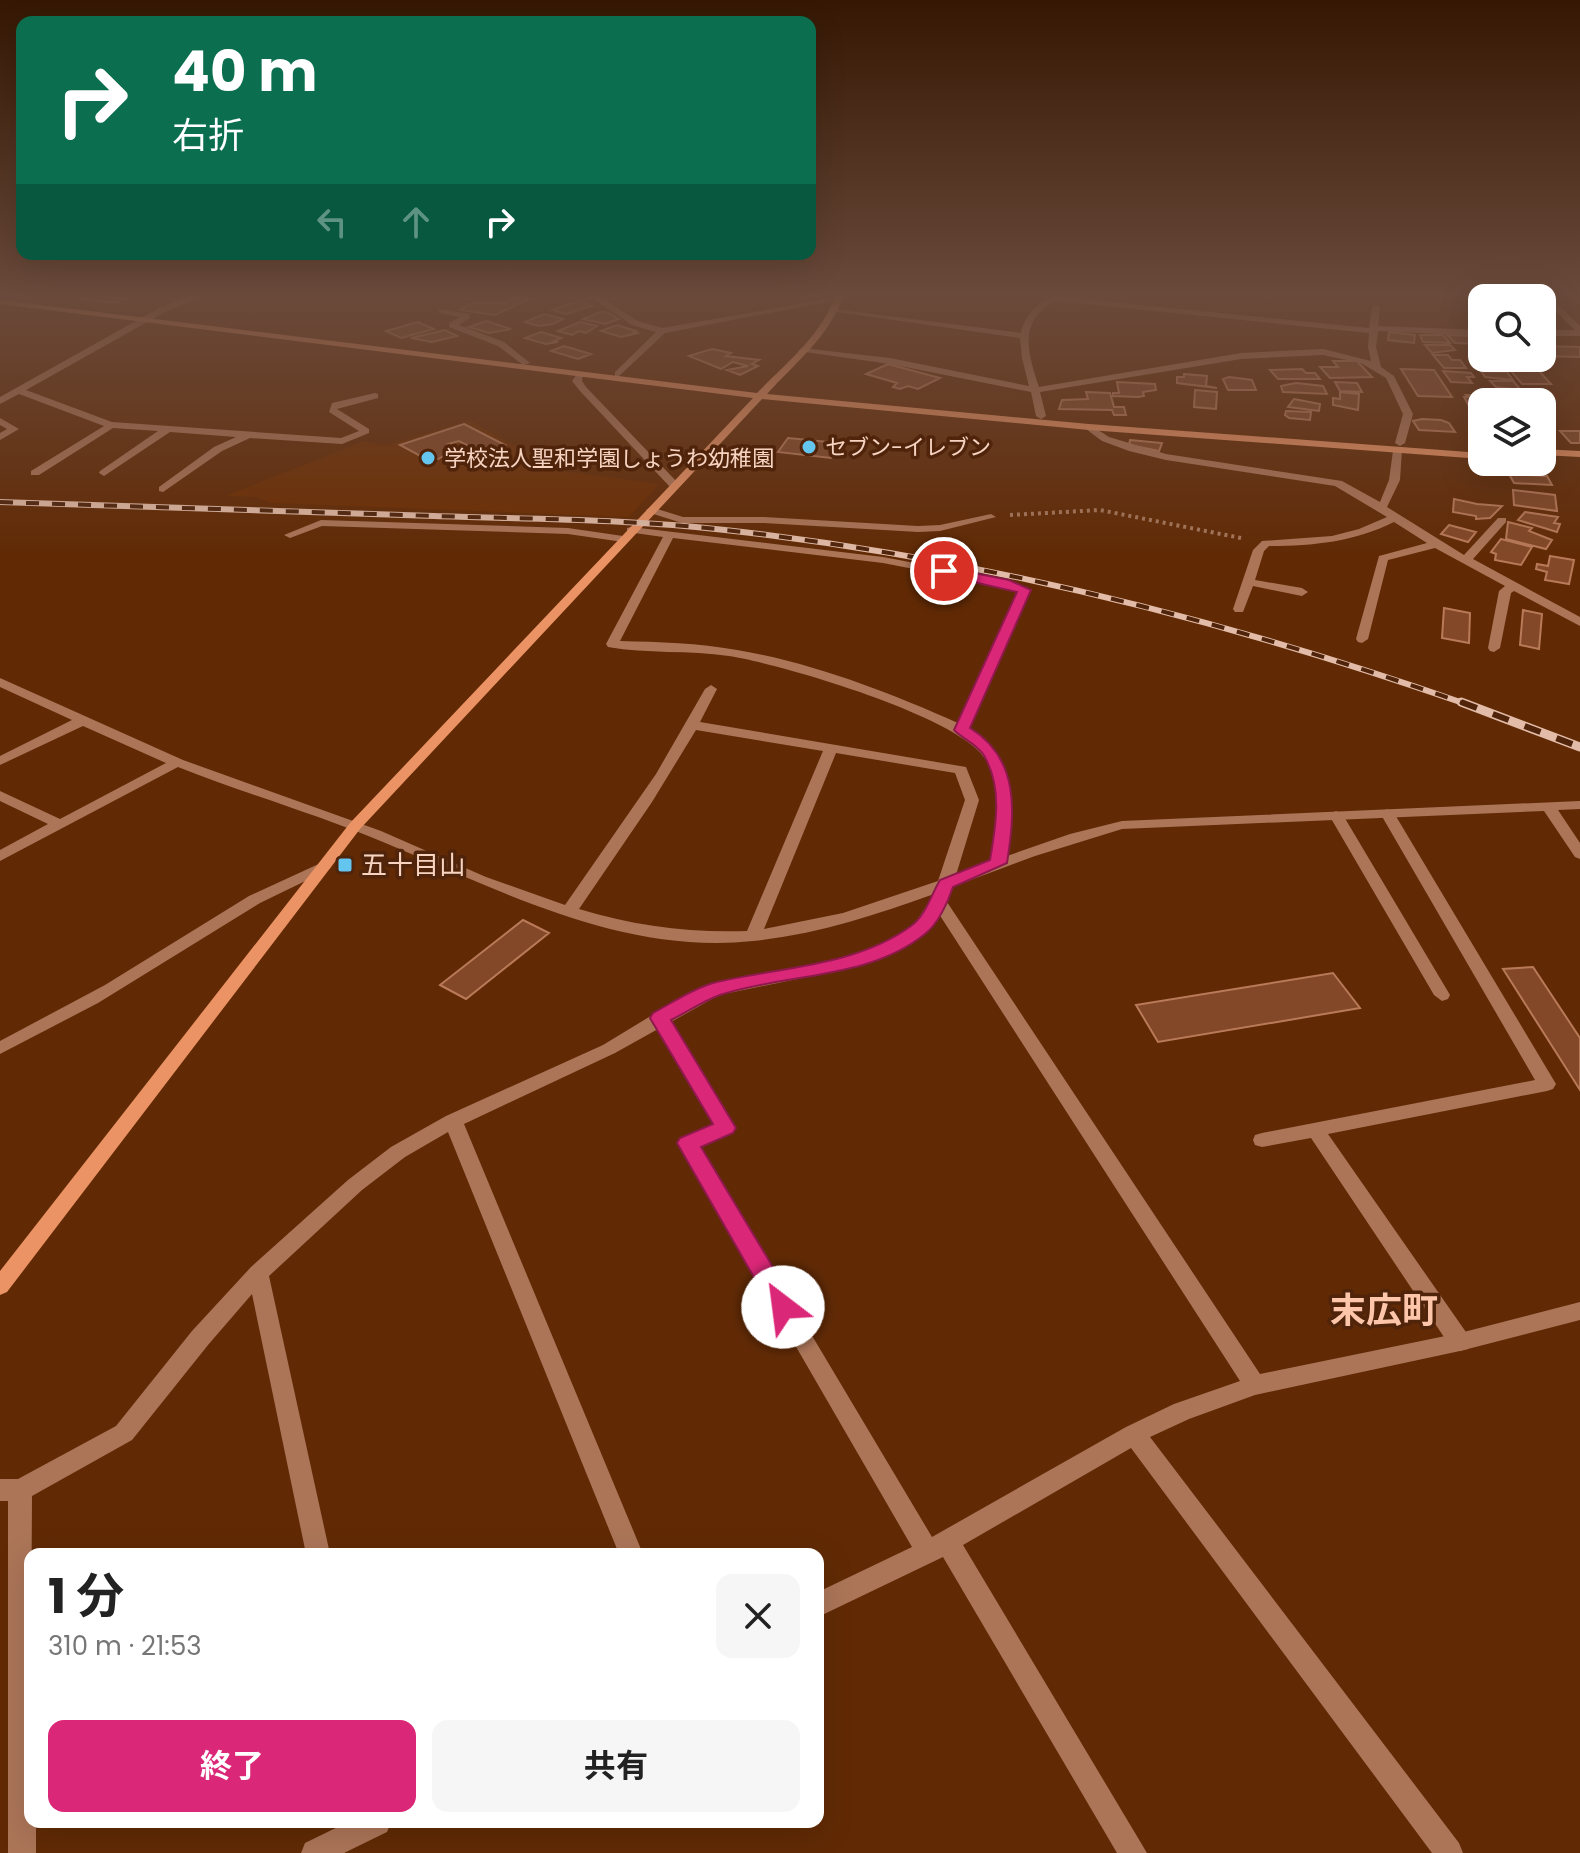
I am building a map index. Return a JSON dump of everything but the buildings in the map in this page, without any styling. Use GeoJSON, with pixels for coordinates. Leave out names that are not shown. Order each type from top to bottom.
{"type":"FeatureCollection","features":[{"type":"Feature","properties":{"kind":"street"},"geometry":{"type":"LineString","coordinates":[[0,401],[34,382]]}},
{"type":"Feature","properties":{"kind":"street"},"geometry":{"type":"LineString","coordinates":[[578,382],[674,485]]}},
{"type":"Feature","properties":{"kind":"street"},"geometry":{"type":"LineString","coordinates":[[649,382],[1089,427],[1399,447],[1468,448]]}},
{"type":"Feature","properties":{"kind":"street"},"geometry":{"type":"LineString","coordinates":[[682,382],[762,393],[1468,454]]}},
{"type":"Feature","properties":{"kind":"street"},"geometry":{"type":"LineString","coordinates":[[0,1286],[355,826],[772,382]]}},
{"type":"Feature","properties":{"kind":"street"},"geometry":{"type":"LineString","coordinates":[[999,382],[1037,390],[1085,382]]}},
{"type":"Feature","properties":{"kind":"street"},"geometry":{"type":"LineString","coordinates":[[1034,382],[1041,416]]}},
{"type":"Feature","properties":{"kind":"street"},"geometry":{"type":"LineString","coordinates":[[1382,507],[1387,501],[1396,471],[1408,414],[1393,382]]}},
{"type":"Feature","properties":{"kind":"street"},"geometry":{"type":"LineString","coordinates":[[19,391],[111,425],[342,441],[366,431],[332,410],[335,405],[375,396]]}},
{"type":"Feature","properties":{"kind":"street"},"geometry":{"type":"LineString","coordinates":[[0,421],[7,422],[14,429],[0,437]]}},
{"type":"Feature","properties":{"kind":"street"},"geometry":{"type":"LineString","coordinates":[[35,473],[111,425]]}},
{"type":"Feature","properties":{"kind":"street"},"geometry":{"type":"LineString","coordinates":[[1089,427],[1105,442],[1153,454],[1338,483],[1358,491],[1436,544],[1580,622]]}},
{"type":"Feature","properties":{"kind":"street"},"geometry":{"type":"LineString","coordinates":[[104,473],[168,429]]}},
{"type":"Feature","properties":{"kind":"street"},"geometry":{"type":"LineString","coordinates":[[163,489],[218,449],[249,434]]}},
{"type":"Feature","properties":{"kind":"street"},"geometry":{"type":"LineString","coordinates":[[1556,453],[1580,454]]}},
{"type":"Feature","properties":{"kind":"street"},"geometry":{"type":"LineString","coordinates":[[1556,461],[1580,462]]}},
{"type":"Feature","properties":{"kind":"street"},"geometry":{"type":"LineString","coordinates":[[651,510],[682,520],[764,520],[918,529],[940,528],[991,517]]}},
{"type":"Feature","properties":{"kind":"street"},"geometry":{"type":"LineString","coordinates":[[1239,609],[1259,550],[1266,543],[1334,540],[1364,533],[1394,518]]}},
{"type":"Feature","properties":{"kind":"street"},"geometry":{"type":"LineString","coordinates":[[1467,559],[1502,520]]}},
{"type":"Feature","properties":{"kind":"street"},"geometry":{"type":"LineString","coordinates":[[290,535],[321,523],[670,534],[883,560],[1004,583],[1024,590],[962,730]]}},
{"type":"Feature","properties":{"kind":"street"},"geometry":{"type":"LineString","coordinates":[[670,534],[612,644],[683,647],[776,662],[864,689],[962,730],[979,740],[990,753],[1000,776],[1006,815],[998,863]]}},
{"type":"Feature","properties":{"kind":"street"},"geometry":{"type":"LineString","coordinates":[[1362,639],[1383,558],[1436,544]]}},
{"type":"Feature","properties":{"kind":"street"},"geometry":{"type":"LineString","coordinates":[[1248,582],[1302,592]]}},
{"type":"Feature","properties":{"kind":"street"},"geometry":{"type":"LineString","coordinates":[[1494,648],[1505,591],[1515,586]]}},
{"type":"Feature","properties":{"kind":"street"},"geometry":{"type":"LineString","coordinates":[[0,682],[178,762],[355,826],[482,880],[570,910],[672,935],[753,936],[942,893],[998,863],[1070,837],[1122,825],[1580,805]]}},
{"type":"Feature","properties":{"kind":"street"},"geometry":{"type":"LineString","coordinates":[[570,910],[618,844],[693,725],[711,689]]}},
{"type":"Feature","properties":{"kind":"street"},"geometry":{"type":"LineString","coordinates":[[0,761],[84,720]]}},
{"type":"Feature","properties":{"kind":"street"},"geometry":{"type":"LineString","coordinates":[[22,1853],[10,1490],[124,1433],[200,1338],[258,1273],[355,1185],[398,1152],[453,1121],[609,1049],[714,990],[841,964],[885,949],[920,929],[942,893],[972,800],[961,770],[693,725]]}},
{"type":"Feature","properties":{"kind":"street"},"geometry":{"type":"LineString","coordinates":[[753,936],[832,747]]}},
{"type":"Feature","properties":{"kind":"street"},"geometry":{"type":"LineString","coordinates":[[0,856],[178,762]]}},
{"type":"Feature","properties":{"kind":"street"},"geometry":{"type":"LineString","coordinates":[[0,795],[61,825]]}},
{"type":"Feature","properties":{"kind":"street"},"geometry":{"type":"LineString","coordinates":[[1547,805],[1580,854]]}},
{"type":"Feature","properties":{"kind":"street"},"geometry":{"type":"LineString","coordinates":[[1262,1140],[1547,1084],[1387,813]]}},
{"type":"Feature","properties":{"kind":"street"},"geometry":{"type":"LineString","coordinates":[[1336,815],[1442,995]]}},
{"type":"Feature","properties":{"kind":"street"},"geometry":{"type":"LineString","coordinates":[[0,1048],[141,970],[286,881],[323,867]]}},
{"type":"Feature","properties":{"kind":"street"},"geometry":{"type":"LineString","coordinates":[[942,893],[1255,1385]]}},
{"type":"Feature","properties":{"kind":"street"},"geometry":{"type":"LineString","coordinates":[[660,1018],[726,1128],[687,1143],[937,1546],[1133,1853]]}},
{"type":"Feature","properties":{"kind":"street"},"geometry":{"type":"LineString","coordinates":[[453,1121],[629,1548]]}},
{"type":"Feature","properties":{"kind":"street"},"geometry":{"type":"LineString","coordinates":[[1315,1129],[1460,1342]]}},
{"type":"Feature","properties":{"kind":"street"},"geometry":{"type":"LineString","coordinates":[[258,1273],[317,1548]]}},
{"type":"Feature","properties":{"kind":"street"},"geometry":{"type":"LineString","coordinates":[[824,1602],[937,1546],[1134,1434],[1182,1411],[1255,1385],[1460,1342],[1580,1311]]}},
{"type":"Feature","properties":{"kind":"street"},"geometry":{"type":"LineString","coordinates":[[1134,1434],[1449,1853]]}},
{"type":"Feature","properties":{"kind":"street"},"geometry":{"type":"LineString","coordinates":[[315,1853],[364,1828]]}},
{"type":"Feature","properties":{"kind":"path"},"geometry":{"type":"LineString","coordinates":[[991,517],[1028,512],[1100,510],[1266,543]]}},
{"type":"Feature","properties":{"kind":"shaded area","name":"学校法人聖和学園しょうわ幼稚園"},"geometry":{"type":"Polygon","coordinates":[[[470,420],[556,470],[659,484],[629,517],[271,503],[256,497],[226,496],[364,441],[384,446],[470,420]]]}},
{"type":"Feature","properties":{"kind":"railway"},"geometry":{"type":"LineString","coordinates":[[0,502],[616,522],[689,526],[820,542],[1007,575],[1193,619],[1285,645],[1466,704]]}},
{"type":"Feature","properties":{"kind":"railway"},"geometry":{"type":"LineString","coordinates":[[1461,702],[1580,747]]}},
{"type":"Feature","properties":{"kind":"place","name":"セブン-イレブン"},"geometry":{"type":"Point","coordinates":[809,447]}},
{"type":"Feature","properties":{"kind":"place","name":"学校法人聖和学園しょうわ幼稚園"},"geometry":{"type":"Point","coordinates":[428,458]}},
{"type":"Feature","properties":{"kind":"place","name":"五十目山"},"geometry":{"type":"Point","coordinates":[345,865]}},
{"type":"Feature","properties":{"kind":"district","name":"末広町"},"geometry":{"type":"Point","coordinates":[1384,1310]}},
{"type":"Feature","properties":{"kind":"route"},"geometry":{"type":"LineString","coordinates":[[783,1307],[687,1143],[726,1128],[660,1018],[714,990],[841,964],[885,949],[920,929],[939,902],[946,884],[998,863],[1006,815],[1000,776],[990,753],[979,740],[962,730],[1024,590],[944,571]]}}]}
